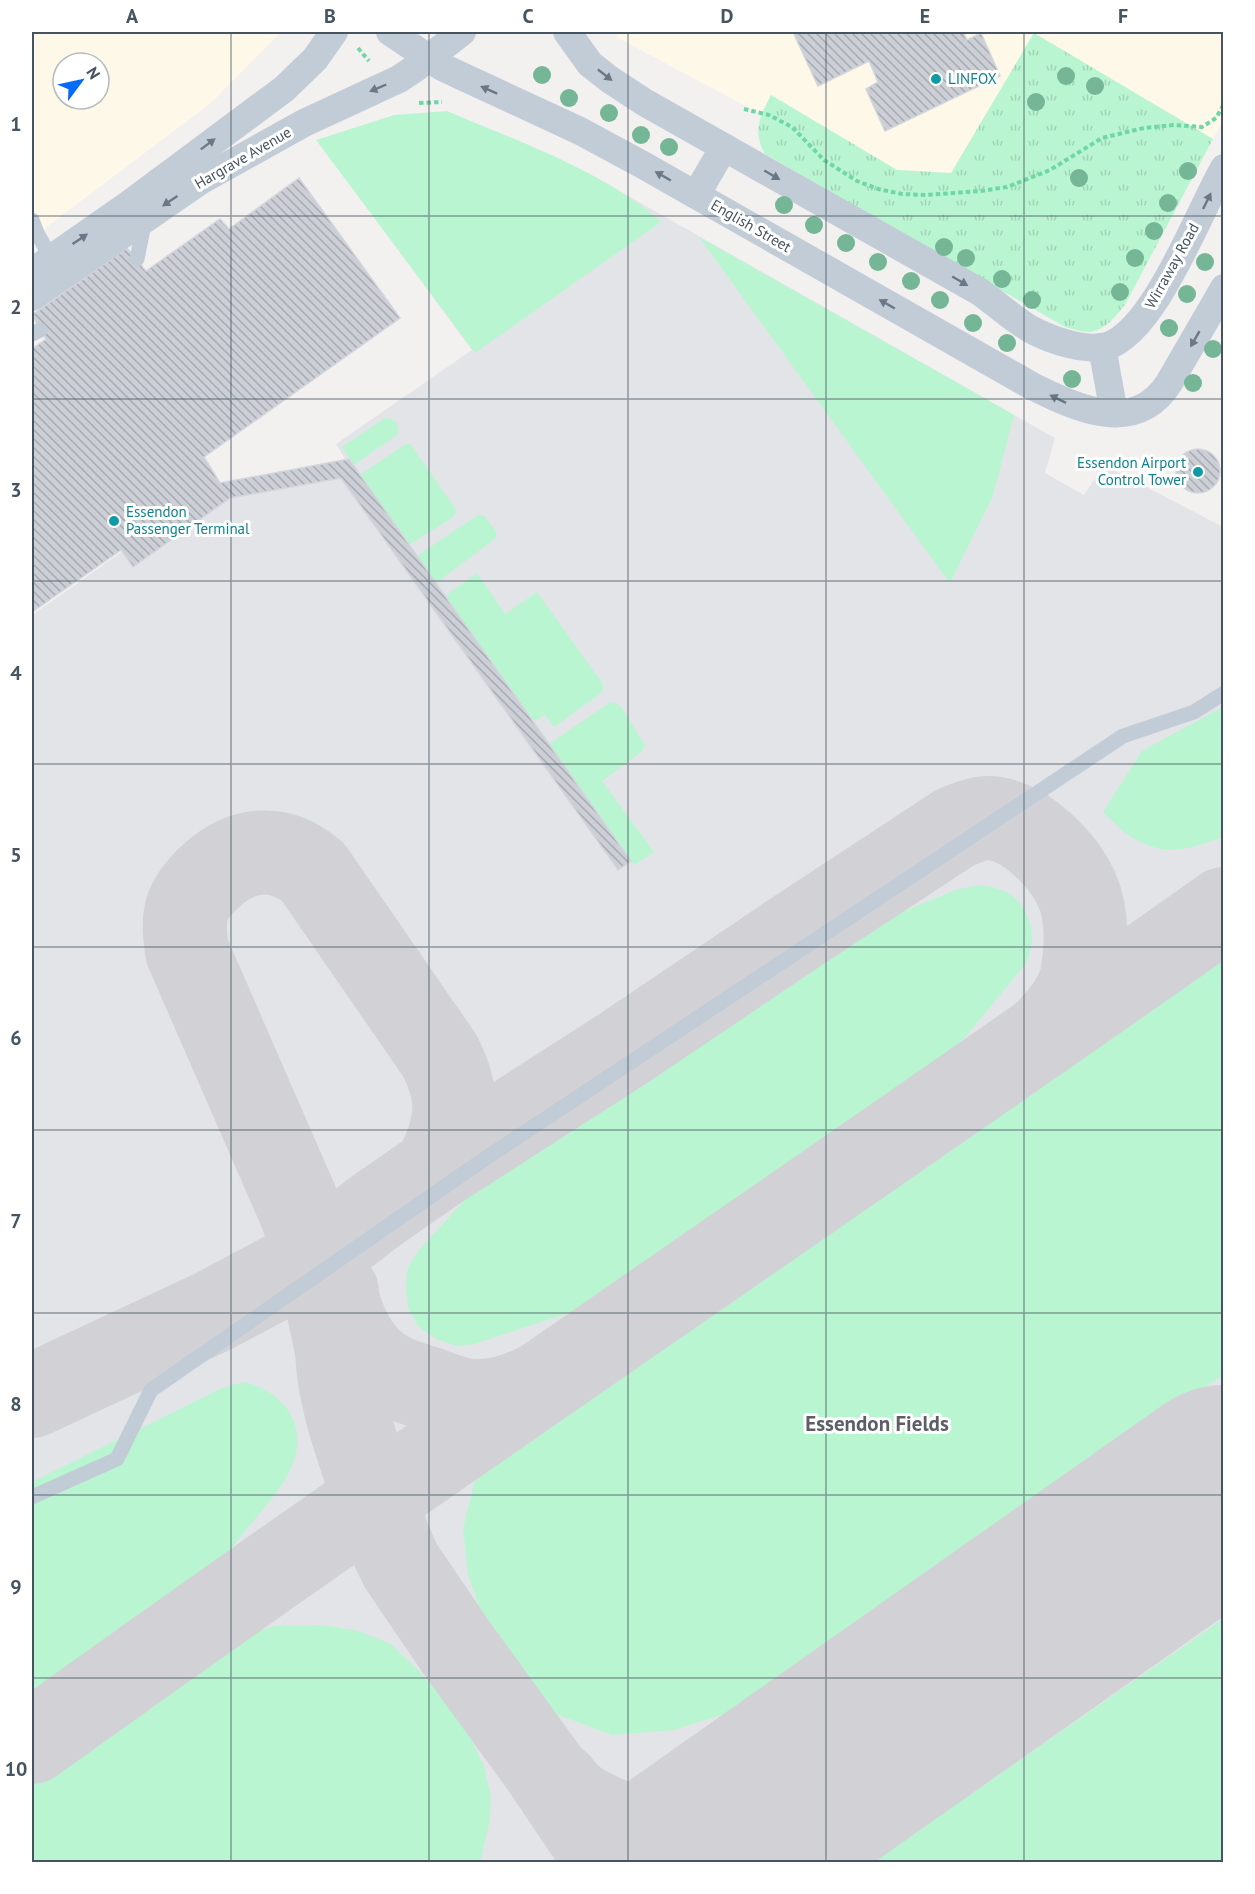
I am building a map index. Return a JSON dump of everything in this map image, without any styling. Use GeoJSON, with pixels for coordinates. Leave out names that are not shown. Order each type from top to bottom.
{"type":"FeatureCollection","features":[{"type":"Feature","properties":{"kind":"street","name":"English Street"},"geometry":{"type":"LineString","coordinates":[[390,32],[428,58],[477,84],[580,131],[1032,386],[1081,408],[1114,413]]}},
{"type":"Feature","properties":{"kind":"street","name":"Hargrave Avenue"},"geometry":{"type":"LineString","coordinates":[[32,297],[48,269],[137,212],[200,181],[335,107],[387,85],[408,73],[462,32]]}},
{"type":"Feature","properties":{"kind":"street"},"geometry":{"type":"LineString","coordinates":[[567,32],[590,64],[644,102],[980,292],[1032,330],[1059,341],[1080,346],[1102,347],[1114,413],[1136,410],[1159,396],[1184,359],[1224,288]]}},
{"type":"Feature","properties":{"kind":"street"},"geometry":{"type":"LineString","coordinates":[[137,212],[284,89],[315,59],[344,38]]}},
{"type":"Feature","properties":{"kind":"street"},"geometry":{"type":"LineString","coordinates":[[696,195],[724,147]]}},
{"type":"Feature","properties":{"kind":"street","name":"Wirraway Road"},"geometry":{"type":"LineString","coordinates":[[1102,347],[1113,344],[1124,336],[1155,302],[1224,168]]}},
{"type":"Feature","properties":{"kind":"lane"},"geometry":{"type":"LineString","coordinates":[[137,212],[137,259]]}},
{"type":"Feature","properties":{"kind":"lane"},"geometry":{"type":"LineString","coordinates":[[32,220],[48,269]]}},
{"type":"Feature","properties":{"kind":"lane"},"geometry":{"type":"LineString","coordinates":[[32,1497],[117,1459],[151,1390],[483,1160],[1123,736],[1194,711],[1224,693]]}},
{"type":"Feature","properties":{"kind":"path"},"geometry":{"type":"LineString","coordinates":[[344,38],[379,72],[394,96],[396,106],[446,102]]}},
{"type":"Feature","properties":{"kind":"path"},"geometry":{"type":"LineString","coordinates":[[744,109],[769,115],[792,127],[824,160],[857,181],[878,189],[920,195],[1007,187],[1050,170],[1102,138],[1144,128],[1174,125],[1202,127],[1216,118],[1224,104]]}},
{"type":"Feature","properties":{"kind":"shaded area"},"geometry":{"type":"Polygon","coordinates":[[[32,32],[281,32],[211,103],[32,238],[32,32]]]}},
{"type":"Feature","properties":{"kind":"shaded area"},"geometry":{"type":"Polygon","coordinates":[[[615,32],[1223,32],[1223,120],[1213,139],[1034,33],[951,173],[897,170],[771,95],[761,114],[618,38],[615,32]]]}},
{"type":"Feature","properties":{"kind":"shaded area"},"geometry":{"type":"Polygon","coordinates":[[[586,172],[1055,438],[1045,473],[1084,495],[1104,465],[1223,527],[1223,1862],[32,1862],[32,615],[220,483],[345,459],[336,444],[472,350],[424,285],[586,172]]]}},
{"type":"Feature","properties":{"kind":"green space"},"geometry":{"type":"Polygon","coordinates":[[[1034,33],[1213,139],[1126,303],[1110,322],[1095,331],[1083,332],[1065,327],[765,154],[759,139],[759,125],[771,95],[897,170],[951,173],[1034,33]]]}},
{"type":"Feature","properties":{"kind":"green space"},"geometry":{"type":"Polygon","coordinates":[[[447,111],[587,172],[613,187],[661,222],[475,353],[316,140],[394,115],[447,111]]]}},
{"type":"Feature","properties":{"kind":"green space"},"geometry":{"type":"Polygon","coordinates":[[[699,237],[1014,415],[993,496],[951,581],[946,578],[699,237]]]}},
{"type":"Feature","properties":{"kind":"green space"},"geometry":{"type":"Polygon","coordinates":[[[385,418],[396,423],[398,434],[354,465],[342,447],[385,418]]]}},
{"type":"Feature","properties":{"kind":"green space"},"geometry":{"type":"Polygon","coordinates":[[[406,444],[410,444],[413,448],[456,512],[453,517],[409,545],[360,475],[406,444]]]}},
{"type":"Feature","properties":{"kind":"green space"},"geometry":{"type":"Polygon","coordinates":[[[478,515],[485,516],[496,532],[496,538],[436,583],[417,556],[478,515]]]}},
{"type":"Feature","properties":{"kind":"green space"},"geometry":{"type":"Polygon","coordinates":[[[477,573],[505,614],[537,592],[603,684],[603,691],[554,727],[545,715],[534,721],[445,596],[477,573]]]}},
{"type":"Feature","properties":{"kind":"green space"},"geometry":{"type":"Polygon","coordinates":[[[611,702],[622,708],[645,746],[641,752],[602,781],[654,852],[634,865],[549,744],[611,702]]]}},
{"type":"Feature","properties":{"kind":"green space"},"geometry":{"type":"Polygon","coordinates":[[[1223,707],[1223,837],[1188,848],[1166,849],[1144,844],[1120,829],[1103,812],[1142,751],[1223,707]]]}},
{"type":"Feature","properties":{"kind":"green space"},"geometry":{"type":"Polygon","coordinates":[[[980,885],[1004,891],[1018,902],[1031,928],[1031,947],[1024,966],[947,1059],[934,1071],[584,1308],[474,1344],[457,1346],[438,1340],[417,1325],[408,1307],[406,1284],[408,1267],[419,1250],[472,1192],[739,1018],[875,923],[958,889],[980,885]]]}},
{"type":"Feature","properties":{"kind":"green space"},"geometry":{"type":"Polygon","coordinates":[[[1223,932],[1223,1375],[727,1713],[674,1730],[612,1735],[556,1714],[522,1686],[490,1637],[468,1575],[463,1529],[474,1483],[516,1431],[1223,932]]]}},
{"type":"Feature","properties":{"kind":"green space"},"geometry":{"type":"Polygon","coordinates":[[[245,1382],[273,1395],[291,1415],[296,1427],[296,1455],[279,1489],[213,1568],[32,1696],[32,1482],[218,1390],[245,1382]]]}},
{"type":"Feature","properties":{"kind":"green space"},"geometry":{"type":"Polygon","coordinates":[[[1223,1619],[1223,1862],[873,1862],[1223,1619]]]}},
{"type":"Feature","properties":{"kind":"green space"},"geometry":{"type":"Polygon","coordinates":[[[323,1625],[359,1631],[391,1644],[444,1698],[468,1731],[484,1767],[491,1797],[489,1824],[480,1862],[32,1862],[32,1785],[223,1644],[274,1626],[323,1625]]]}},
{"type":"Feature","properties":{"kind":"building","name":"LINFOX"},"geometry":{"type":"Polygon","coordinates":[[[793,32],[963,32],[967,40],[981,33],[1000,76],[885,131],[866,89],[878,82],[869,61],[818,86],[793,32]]]}},
{"type":"Feature","properties":{"kind":"building","name":"Essendon Passenger Terminal"},"geometry":{"type":"Polygon","coordinates":[[[299,178],[400,318],[204,457],[220,483],[349,459],[631,861],[618,870],[341,478],[230,498],[133,567],[121,550],[32,612],[32,349],[46,339],[32,315],[127,248],[146,271],[220,219],[229,229],[299,178]]]}},
{"type":"Feature","properties":{"kind":"building","name":"Essendon Airport Control Tower"},"geometry":{"type":"Polygon","coordinates":[[[1198,449],[1214,455],[1220,471],[1214,487],[1198,493],[1182,487],[1176,471],[1182,455],[1198,449]]]}},
{"type":"Feature","properties":{"kind":"taxiway"},"geometry":{"type":"LineString","coordinates":[[32,1396],[214,1311],[317,1256],[436,1169],[624,1048],[956,827],[987,818],[1005,821],[1018,827],[1030,834],[1053,855],[1063,866],[1077,890],[1081,900],[1086,932],[1080,985],[1060,1017],[1042,1037]]}},
{"type":"Feature","properties":{"kind":"taxiway"},"geometry":{"type":"LineString","coordinates":[[337,1350],[317,1256],[300,1210],[187,951],[185,924],[189,904],[201,886],[224,866],[249,854],[262,852],[288,857],[313,872],[440,1056],[447,1071],[452,1086],[454,1113],[449,1140],[436,1169]]}},
{"type":"Feature","properties":{"kind":"taxiway"},"geometry":{"type":"LineString","coordinates":[[32,1742],[328,1532],[1224,909]]}},
{"type":"Feature","properties":{"kind":"taxiway"},"geometry":{"type":"LineString","coordinates":[[337,1292],[337,1354],[344,1401],[375,1502],[396,1556],[456,1647],[546,1771],[607,1862]]}},
{"type":"Feature","properties":{"kind":"taxiway"},"geometry":{"type":"LineString","coordinates":[[337,1298],[356,1343],[380,1369],[396,1377],[454,1398],[473,1401],[501,1398],[536,1386]]}},
{"type":"Feature","properties":{"kind":"taxiway"},"geometry":{"type":"LineString","coordinates":[[558,1783],[572,1798],[590,1810],[625,1825],[659,1835],[694,1838],[729,1832],[747,1825]]}},
{"type":"Feature","properties":{"kind":"runway"},"geometry":{"type":"LineString","coordinates":[[694,1862],[1224,1489]]}},
{"type":"Feature","properties":{"kind":"place","name":"LINFOX"},"geometry":{"type":"Point","coordinates":[936,79]}},
{"type":"Feature","properties":{"kind":"place","name":"Essendon Airport Control Tower"},"geometry":{"type":"Point","coordinates":[1198,472]}},
{"type":"Feature","properties":{"kind":"place","name":"Essendon Passenger Terminal"},"geometry":{"type":"Point","coordinates":[114,521]}},
{"type":"Feature","properties":{"kind":"district","name":"Essendon Fields"},"geometry":{"type":"Point","coordinates":[877,1424]}}]}
